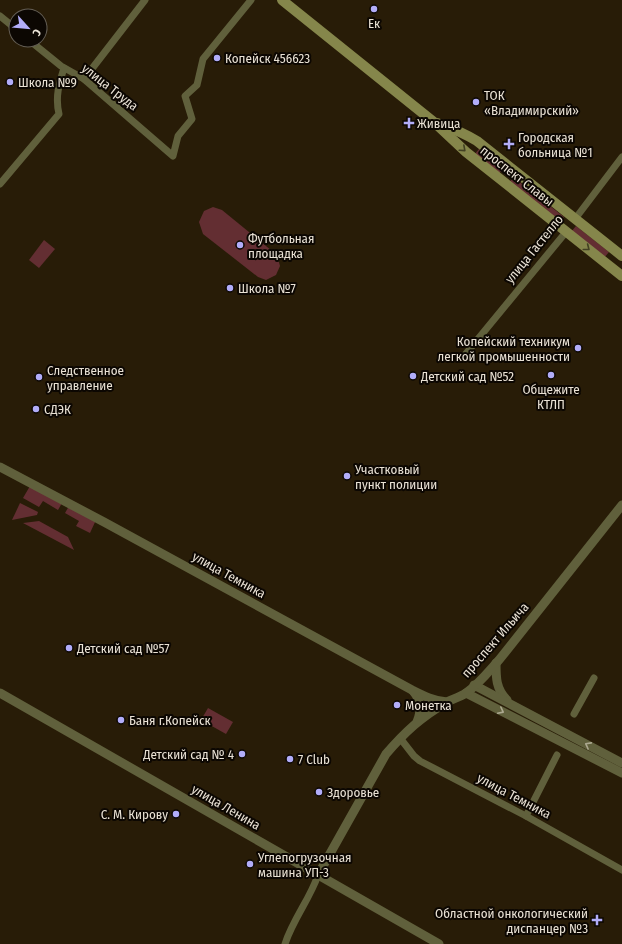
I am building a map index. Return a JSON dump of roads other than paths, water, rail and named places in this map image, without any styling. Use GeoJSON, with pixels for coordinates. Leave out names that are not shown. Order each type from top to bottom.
{"type":"FeatureCollection","features":[{"type":"Feature","properties":{"kind":"main road","name":"проспект Славы"},"geometry":{"type":"LineString","coordinates":[[282,0],[435,123],[466,152],[622,276]]}},
{"type":"Feature","properties":{"kind":"main road","name":"проспект Славы"},"geometry":{"type":"LineString","coordinates":[[435,123],[451,127],[477,141],[619,254]]}},
{"type":"Feature","properties":{"kind":"main road","name":"улица Гастелло"},"geometry":{"type":"LineString","coordinates":[[566,232],[575,219]]}},
{"type":"Feature","properties":{"kind":"main road"},"geometry":{"type":"LineString","coordinates":[[606,264],[619,254]]}},
{"type":"Feature","properties":{"kind":"street"},"geometry":{"type":"LineString","coordinates":[[84,79],[145,0]]}},
{"type":"Feature","properties":{"kind":"street","name":"улица Труда"},"geometry":{"type":"LineString","coordinates":[[39,48],[64,68],[84,79],[173,156],[178,136],[192,119],[185,96],[197,85],[203,59],[251,0]]}},
{"type":"Feature","properties":{"kind":"street"},"geometry":{"type":"LineString","coordinates":[[0,16],[8,22]]}},
{"type":"Feature","properties":{"kind":"street"},"geometry":{"type":"LineString","coordinates":[[0,184],[59,114],[56,103],[64,68]]}},
{"type":"Feature","properties":{"kind":"street","name":"улица Гастелло"},"geometry":{"type":"LineString","coordinates":[[575,219],[622,157]]}},
{"type":"Feature","properties":{"kind":"street","name":"улица Гастелло"},"geometry":{"type":"LineString","coordinates":[[464,356],[566,232]]}},
{"type":"Feature","properties":{"kind":"street","name":"улица Темника"},"geometry":{"type":"LineString","coordinates":[[0,467],[427,698],[447,702]]}},
{"type":"Feature","properties":{"kind":"street","name":"проспект Ильича"},"geometry":{"type":"LineString","coordinates":[[285,944],[292,926],[312,892],[318,875],[386,754],[417,722],[447,702],[466,693],[496,663],[622,505]]}},
{"type":"Feature","properties":{"kind":"street"},"geometry":{"type":"LineString","coordinates":[[496,663],[497,685],[510,704]]}},
{"type":"Feature","properties":{"kind":"street"},"geometry":{"type":"LineString","coordinates":[[574,714],[594,678]]}},
{"type":"Feature","properties":{"kind":"street"},"geometry":{"type":"LineString","coordinates":[[474,686],[622,763]]}},
{"type":"Feature","properties":{"kind":"street"},"geometry":{"type":"LineString","coordinates":[[412,690],[420,702],[421,709],[417,722]]}},
{"type":"Feature","properties":{"kind":"street","name":"улица Ленина"},"geometry":{"type":"LineString","coordinates":[[0,693],[439,944]]}},
{"type":"Feature","properties":{"kind":"street"},"geometry":{"type":"LineString","coordinates":[[466,693],[622,773]]}},
{"type":"Feature","properties":{"kind":"street","name":"улица Темника"},"geometry":{"type":"LineString","coordinates":[[400,738],[420,762],[526,816],[622,870]]}},
{"type":"Feature","properties":{"kind":"street"},"geometry":{"type":"LineString","coordinates":[[526,816],[557,755]]}},
{"type":"Feature","properties":{"kind":"place","name":"Ек"},"geometry":{"type":"Point","coordinates":[374,9]}},
{"type":"Feature","properties":{"kind":"place","name":"Копейск 456623"},"geometry":{"type":"Point","coordinates":[217,58]}},
{"type":"Feature","properties":{"kind":"place","name":"Школа №9"},"geometry":{"type":"Point","coordinates":[10,82]}},
{"type":"Feature","properties":{"kind":"place","name":"ТОК «Владимирский»"},"geometry":{"type":"Point","coordinates":[476,102]}},
{"type":"Feature","properties":{"kind":"place","name":"Живица"},"geometry":{"type":"Point","coordinates":[409,123]}},
{"type":"Feature","properties":{"kind":"place","name":"Городская больница №1"},"geometry":{"type":"Point","coordinates":[509,144]}},
{"type":"Feature","properties":{"kind":"place","name":"Футбольная площадка"},"geometry":{"type":"Point","coordinates":[240,245]}},
{"type":"Feature","properties":{"kind":"place","name":"Школа №7"},"geometry":{"type":"Point","coordinates":[230,288]}},
{"type":"Feature","properties":{"kind":"place","name":"Копейский техникум легкой промышенности"},"geometry":{"type":"Point","coordinates":[578,348]}},
{"type":"Feature","properties":{"kind":"place","name":"Общежите КТЛП"},"geometry":{"type":"Point","coordinates":[551,375]}},
{"type":"Feature","properties":{"kind":"place","name":"Детский сад №52"},"geometry":{"type":"Point","coordinates":[413,376]}},
{"type":"Feature","properties":{"kind":"place","name":"Следственное управление"},"geometry":{"type":"Point","coordinates":[39,377]}},
{"type":"Feature","properties":{"kind":"place","name":"СДЭК"},"geometry":{"type":"Point","coordinates":[36,409]}},
{"type":"Feature","properties":{"kind":"place","name":"Участковый пункт полиции"},"geometry":{"type":"Point","coordinates":[347,476]}},
{"type":"Feature","properties":{"kind":"place","name":"Детский сад №57"},"geometry":{"type":"Point","coordinates":[69,648]}},
{"type":"Feature","properties":{"kind":"place","name":"Монетка"},"geometry":{"type":"Point","coordinates":[397,705]}},
{"type":"Feature","properties":{"kind":"place","name":"Баня г.Копейск"},"geometry":{"type":"Point","coordinates":[121,720]}},
{"type":"Feature","properties":{"kind":"place","name":"Детский сад № 4"},"geometry":{"type":"Point","coordinates":[242,754]}},
{"type":"Feature","properties":{"kind":"place","name":"7 Club"},"geometry":{"type":"Point","coordinates":[290,759]}},
{"type":"Feature","properties":{"kind":"place","name":"Здоровье"},"geometry":{"type":"Point","coordinates":[319,792]}},
{"type":"Feature","properties":{"kind":"place","name":"С. М. Кирову"},"geometry":{"type":"Point","coordinates":[176,814]}},
{"type":"Feature","properties":{"kind":"place","name":"Углепогрузочная машина УП-3"},"geometry":{"type":"Point","coordinates":[250,864]}},
{"type":"Feature","properties":{"kind":"place","name":"Областной онкологический диспанцер №3"},"geometry":{"type":"Point","coordinates":[597,920]}}]}
